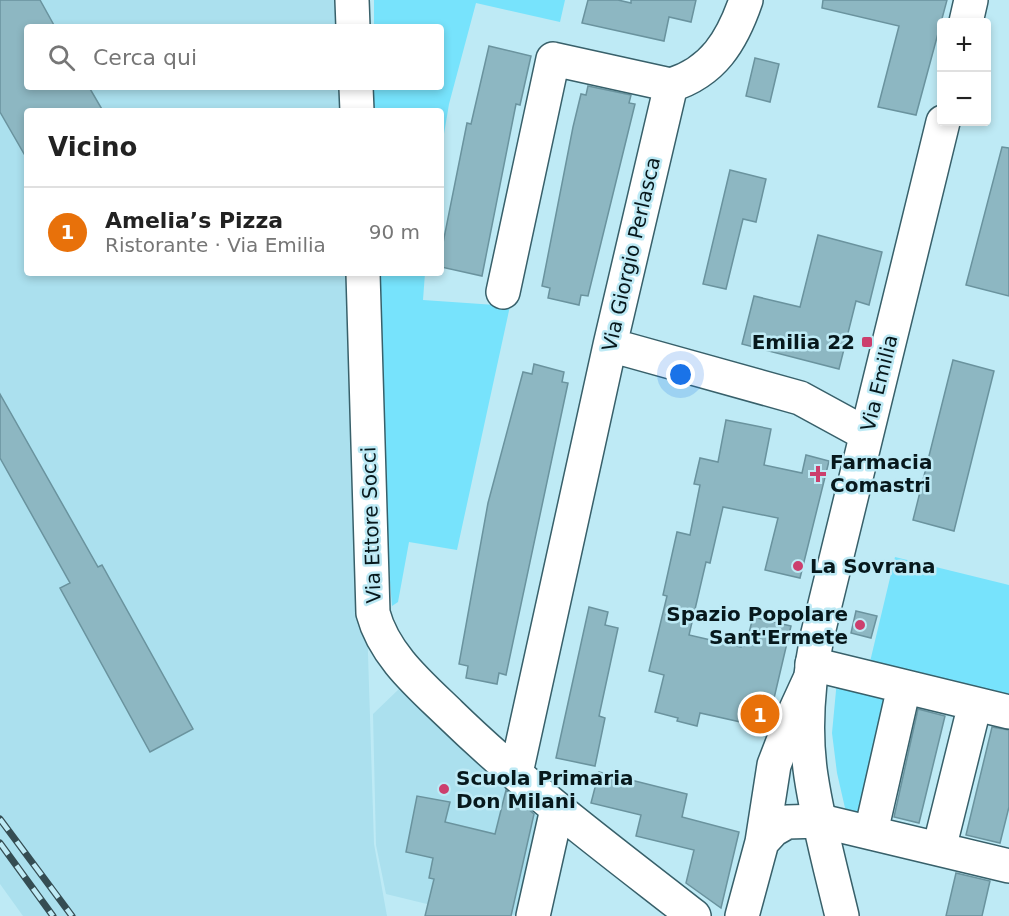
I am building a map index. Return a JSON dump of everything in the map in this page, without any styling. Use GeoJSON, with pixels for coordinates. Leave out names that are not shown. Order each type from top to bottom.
{"type":"FeatureCollection","features":[{"type":"Feature","properties":{"kind":"street"},"geometry":{"type":"LineString","coordinates":[[352,0],[353,24]]}},
{"type":"Feature","properties":{"kind":"street"},"geometry":{"type":"LineString","coordinates":[[503,292],[553,59],[670,85],[687,80],[712,62],[735,25],[746,0]]}},
{"type":"Feature","properties":{"kind":"street"},"geometry":{"type":"LineString","coordinates":[[967,18],[971,0]]}},
{"type":"Feature","properties":{"kind":"street","name":"Via Giorgio Perlasca"},"geometry":{"type":"LineString","coordinates":[[516,773],[670,85]]}},
{"type":"Feature","properties":{"kind":"street"},"geometry":{"type":"LineString","coordinates":[[356,90],[357,108]]}},
{"type":"Feature","properties":{"kind":"street","name":"Via Emilia"},"geometry":{"type":"LineString","coordinates":[[842,916],[811,774],[808,718],[811,672],[816,638],[942,126]]}},
{"type":"Feature","properties":{"kind":"street","name":"Via Ettore Socci"},"geometry":{"type":"LineString","coordinates":[[363,276],[376,622],[391,650],[415,680],[476,739],[557,809],[694,916]]}},
{"type":"Feature","properties":{"kind":"street"},"geometry":{"type":"LineString","coordinates":[[610,345],[800,398],[866,434]]}},
{"type":"Feature","properties":{"kind":"street"},"geometry":{"type":"LineString","coordinates":[[811,672],[904,687],[1009,712]]}},
{"type":"Feature","properties":{"kind":"street","name":"Via Emilia"},"geometry":{"type":"LineString","coordinates":[[742,916],[762,842],[771,774],[811,672]]}},
{"type":"Feature","properties":{"kind":"street"},"geometry":{"type":"LineString","coordinates":[[871,832],[904,687]]}},
{"type":"Feature","properties":{"kind":"street"},"geometry":{"type":"LineString","coordinates":[[939,849],[975,704]]}},
{"type":"Feature","properties":{"kind":"street"},"geometry":{"type":"LineString","coordinates":[[771,774],[788,770],[811,774]]}},
{"type":"Feature","properties":{"kind":"street"},"geometry":{"type":"LineString","coordinates":[[533,916],[557,809]]}},
{"type":"Feature","properties":{"kind":"street"},"geometry":{"type":"LineString","coordinates":[[762,842],[773,830],[787,822],[821,820],[1009,866]]}},
{"type":"Feature","properties":{"kind":"shaded area"},"geometry":{"type":"Polygon","coordinates":[[[0,0],[346,0],[347,24],[24,24],[24,90],[349,90],[350,108],[24,108],[24,276],[356,276],[374,844],[387,916],[23,916],[0,884],[0,0]]]}},
{"type":"Feature","properties":{"kind":"shaded area"},"geometry":{"type":"Polygon","coordinates":[[[374,0],[565,0],[560,22],[476,3],[449,104],[444,134],[444,108],[374,108],[374,90],[444,90],[444,24],[374,24],[374,0]]]}},
{"type":"Feature","properties":{"kind":"shaded area"},"geometry":{"type":"Polygon","coordinates":[[[379,276],[425,276],[423,300],[510,306],[457,550],[409,542],[398,602],[392,606],[385,481],[379,276]]]}},
{"type":"Feature","properties":{"kind":"shaded area"},"geometry":{"type":"Polygon","coordinates":[[[895,557],[1009,585],[1009,701],[869,666],[895,557]]]}},
{"type":"Feature","properties":{"kind":"shaded area"},"geometry":{"type":"Polygon","coordinates":[[[837,680],[891,692],[867,812],[851,812],[845,808],[837,773],[832,733],[837,680]]]}},
{"type":"Feature","properties":{"kind":"shaded area","name":"Scuola Primaria Don Milani"},"geometry":{"type":"Polygon","coordinates":[[[400,688],[544,817],[518,916],[483,908],[476,916],[386,894],[376,845],[373,714],[400,688]]]}},
{"type":"Feature","properties":{"kind":"building"},"geometry":{"type":"Polygon","coordinates":[[[0,0],[40,0],[53,24],[24,24],[24,90],[91,90],[101,108],[24,108],[24,154],[0,112],[0,0]]]}},
{"type":"Feature","properties":{"kind":"building"},"geometry":{"type":"Polygon","coordinates":[[[588,0],[618,0],[631,3],[631,0],[696,0],[691,22],[669,17],[664,41],[582,23],[588,0]]]}},
{"type":"Feature","properties":{"kind":"building"},"geometry":{"type":"Polygon","coordinates":[[[823,0],[947,0],[942,18],[937,18],[937,37],[916,115],[878,107],[899,26],[822,8],[823,0]]]}},
{"type":"Feature","properties":{"kind":"building"},"geometry":{"type":"Polygon","coordinates":[[[489,46],[531,56],[520,105],[516,104],[482,276],[444,268],[444,238],[467,123],[471,124],[489,46]]]}},
{"type":"Feature","properties":{"kind":"building"},"geometry":{"type":"Polygon","coordinates":[[[755,58],[779,64],[770,102],[746,96],[755,58]]]}},
{"type":"Feature","properties":{"kind":"building"},"geometry":{"type":"Polygon","coordinates":[[[588,86],[631,95],[629,103],[635,104],[588,296],[581,295],[579,305],[548,298],[550,288],[542,286],[573,127],[581,94],[586,95],[588,86]]]}},
{"type":"Feature","properties":{"kind":"building"},"geometry":{"type":"Polygon","coordinates":[[[1002,147],[1009,148],[1009,296],[966,285],[1002,147]]]}},
{"type":"Feature","properties":{"kind":"building"},"geometry":{"type":"Polygon","coordinates":[[[730,170],[766,179],[756,222],[743,219],[726,289],[703,284],[730,170]]]}},
{"type":"Feature","properties":{"kind":"building"},"geometry":{"type":"Polygon","coordinates":[[[818,235],[882,252],[869,305],[856,301],[839,369],[742,344],[754,296],[800,307],[818,235]]]}},
{"type":"Feature","properties":{"kind":"building"},"geometry":{"type":"Polygon","coordinates":[[[953,360],[994,371],[954,531],[913,520],[953,360]]]}},
{"type":"Feature","properties":{"kind":"building"},"geometry":{"type":"Polygon","coordinates":[[[534,364],[564,372],[562,382],[568,383],[506,675],[499,673],[497,684],[466,678],[468,666],[459,664],[488,503],[523,372],[532,374],[534,364]]]}},
{"type":"Feature","properties":{"kind":"building"},"geometry":{"type":"Polygon","coordinates":[[[0,394],[98,567],[102,565],[193,729],[150,752],[60,588],[70,583],[0,458],[0,394]]]}},
{"type":"Feature","properties":{"kind":"building"},"geometry":{"type":"Polygon","coordinates":[[[726,420],[771,429],[764,465],[802,473],[806,455],[829,461],[800,578],[765,570],[778,518],[723,507],[710,563],[706,562],[689,635],[741,647],[743,635],[748,637],[753,617],[791,626],[767,728],[700,713],[697,726],[655,712],[664,675],[649,671],[667,596],[663,595],[677,532],[690,535],[700,485],[694,484],[700,458],[718,462],[726,420]]]}},
{"type":"Feature","properties":{"kind":"building"},"geometry":{"type":"Polygon","coordinates":[[[589,607],[608,612],[605,625],[618,628],[599,716],[605,718],[595,766],[556,758],[589,607]]]}},
{"type":"Feature","properties":{"kind":"building"},"geometry":{"type":"Polygon","coordinates":[[[856,611],[877,616],[871,638],[851,633],[856,611]]]}},
{"type":"Feature","properties":{"kind":"building"},"geometry":{"type":"Polygon","coordinates":[[[918,709],[945,716],[919,823],[894,817],[918,709]]]}},
{"type":"Feature","properties":{"kind":"building"},"geometry":{"type":"Polygon","coordinates":[[[992,727],[1009,730],[1009,807],[1000,843],[966,835],[992,727]]]}},
{"type":"Feature","properties":{"kind":"building"},"geometry":{"type":"Polygon","coordinates":[[[599,772],[687,794],[682,817],[739,832],[721,908],[686,883],[694,850],[636,836],[641,815],[591,803],[599,772]]]}},
{"type":"Feature","properties":{"kind":"building","name":"Scuola Primaria Don Milani"},"geometry":{"type":"Polygon","coordinates":[[[506,790],[534,814],[511,916],[425,916],[434,879],[429,878],[433,858],[406,852],[417,796],[450,802],[445,822],[495,834],[506,790]]]}},
{"type":"Feature","properties":{"kind":"building"},"geometry":{"type":"Polygon","coordinates":[[[956,873],[990,881],[982,916],[946,916],[956,873]]]}},
{"type":"Feature","properties":{"kind":"railway"},"geometry":{"type":"LineString","coordinates":[[0,819],[72,916]]}},
{"type":"Feature","properties":{"kind":"railway"},"geometry":{"type":"LineString","coordinates":[[0,843],[53,916]]}},
{"type":"Feature","properties":{"kind":"place","name":"Emilia 22"},"geometry":{"type":"Point","coordinates":[867,342]}},
{"type":"Feature","properties":{"kind":"place","name":"Farmacia Comastri"},"geometry":{"type":"Point","coordinates":[818,474]}},
{"type":"Feature","properties":{"kind":"place","name":"La Sovrana"},"geometry":{"type":"Point","coordinates":[798,566]}},
{"type":"Feature","properties":{"kind":"place","name":"Spazio Popolare Sant'Ermete"},"geometry":{"type":"Point","coordinates":[860,625]}},
{"type":"Feature","properties":{"kind":"place","name":"Amelia’s Pizza"},"geometry":{"type":"Point","coordinates":[760,714]}},
{"type":"Feature","properties":{"kind":"place","name":"Scuola Primaria Don Milani"},"geometry":{"type":"Point","coordinates":[444,789]}}]}
